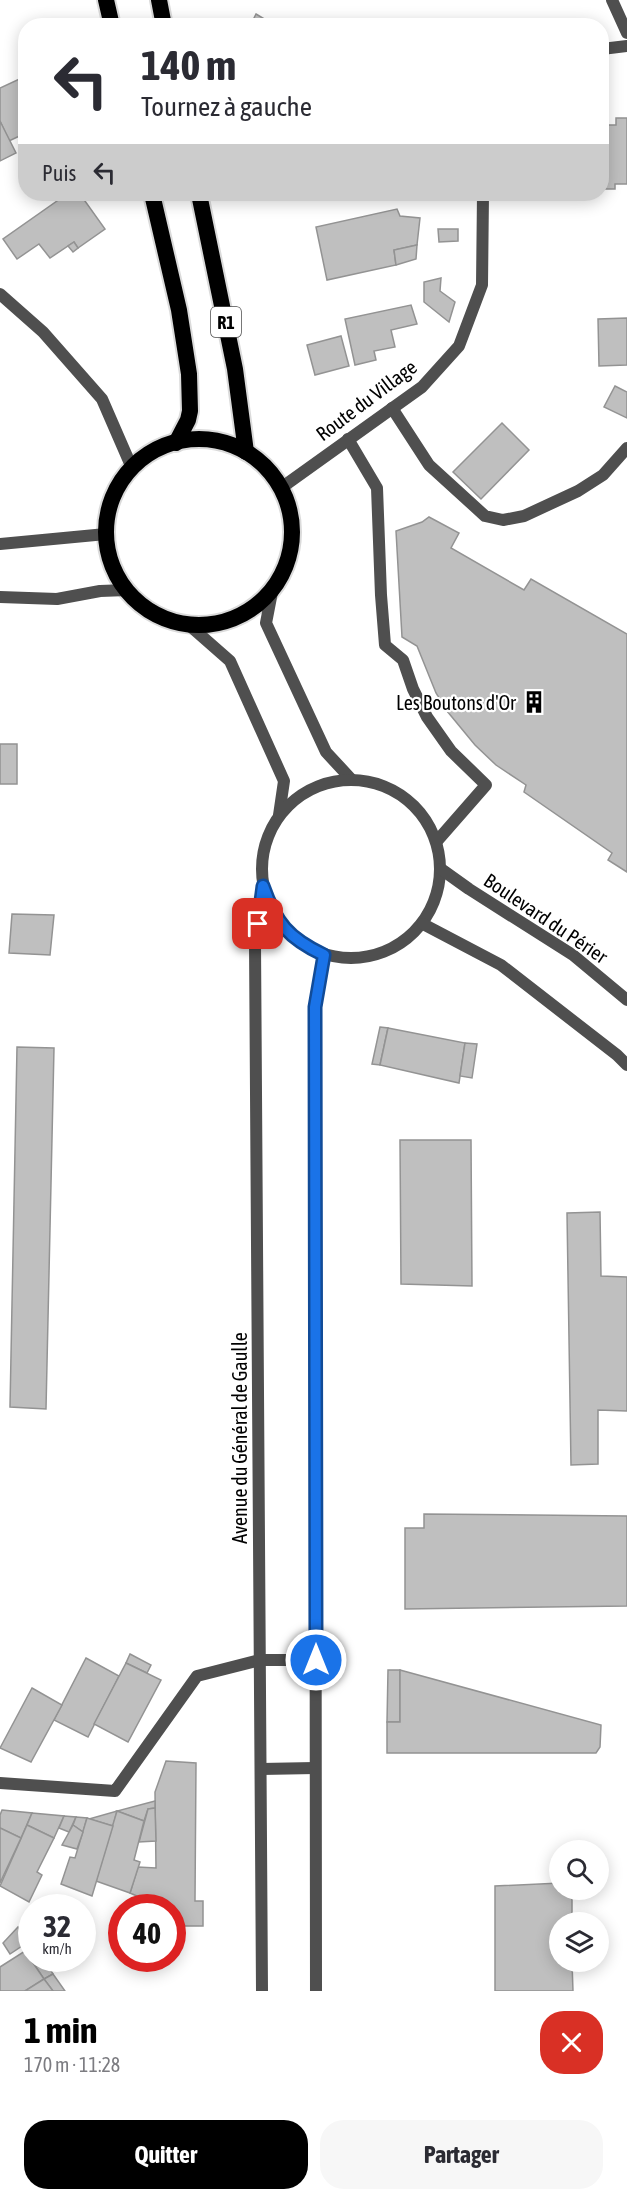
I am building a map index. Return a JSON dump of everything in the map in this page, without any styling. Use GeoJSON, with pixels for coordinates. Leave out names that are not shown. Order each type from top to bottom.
{"type":"FeatureCollection","features":[{"type":"Feature","properties":{"kind":"highway"},"geometry":{"type":"LineString","coordinates":[[106,0],[110,18]]}},
{"type":"Feature","properties":{"kind":"highway"},"geometry":{"type":"LineString","coordinates":[[159,0],[163,18]]}},
{"type":"Feature","properties":{"kind":"highway","name":"R1"},"geometry":{"type":"LineString","coordinates":[[154,201],[179,310],[189,374],[190,411],[176,443]]}},
{"type":"Feature","properties":{"kind":"highway","name":"R1"},"geometry":{"type":"LineString","coordinates":[[200,201],[235,369],[246,452]]}},
{"type":"Feature","properties":{"kind":"highway"},"geometry":{"type":"LineString","coordinates":[[199,440],[224,443],[246,452],[266,467],[281,488],[291,514],[292,542],[286,568],[272,592],[249,612],[220,623],[189,625],[166,619],[144,607],[127,590],[112,564],[106,534],[109,510],[115,495],[132,468],[152,452],[176,443],[199,440]]}},
{"type":"Feature","properties":{"kind":"street"},"geometry":{"type":"LineString","coordinates":[[612,0],[627,33]]}},
{"type":"Feature","properties":{"kind":"street"},"geometry":{"type":"LineString","coordinates":[[609,48],[627,46]]}},
{"type":"Feature","properties":{"kind":"street","name":"Route du Village"},"geometry":{"type":"LineString","coordinates":[[281,488],[422,387],[459,346],[482,285],[483,201]]}},
{"type":"Feature","properties":{"kind":"street"},"geometry":{"type":"LineString","coordinates":[[0,294],[43,332],[102,399],[132,468]]}},
{"type":"Feature","properties":{"kind":"street"},"geometry":{"type":"LineString","coordinates":[[392,408],[429,465],[485,516],[494,519],[524,516],[578,491],[603,475],[627,448]]}},
{"type":"Feature","properties":{"kind":"street"},"geometry":{"type":"LineString","coordinates":[[348,439],[377,488],[384,645],[403,660],[427,717],[451,751],[486,785],[437,842]]}},
{"type":"Feature","properties":{"kind":"street"},"geometry":{"type":"LineString","coordinates":[[0,544],[106,534]]}},
{"type":"Feature","properties":{"kind":"street"},"geometry":{"type":"LineString","coordinates":[[0,597],[57,599],[100,591],[127,590]]}},
{"type":"Feature","properties":{"kind":"street"},"geometry":{"type":"LineString","coordinates":[[272,592],[266,623],[326,752],[351,779]]}},
{"type":"Feature","properties":{"kind":"street"},"geometry":{"type":"LineString","coordinates":[[189,625],[230,661],[284,781],[279,816]]}},
{"type":"Feature","properties":{"kind":"street"},"geometry":{"type":"LineString","coordinates":[[351,779],[379,784],[404,796],[424,816],[437,842],[441,869],[437,898],[423,924],[403,943],[379,955],[352,959],[324,955],[302,945],[284,928],[271,909],[263,886],[262,861],[267,837],[279,816],[299,796],[324,783],[351,779]]}},
{"type":"Feature","properties":{"kind":"street","name":"Boulevard du Périer"},"geometry":{"type":"LineString","coordinates":[[441,869],[573,955],[627,1000]]}},
{"type":"Feature","properties":{"kind":"street","name":"Avenue du Général de Gaulle"},"geometry":{"type":"LineString","coordinates":[[262,1991],[255,943],[263,886]]}},
{"type":"Feature","properties":{"kind":"street"},"geometry":{"type":"LineString","coordinates":[[423,924],[501,965],[627,1065]]}},
{"type":"Feature","properties":{"kind":"street"},"geometry":{"type":"LineString","coordinates":[[316,1991],[315,1007],[324,955]]}},
{"type":"Feature","properties":{"kind":"street"},"geometry":{"type":"LineString","coordinates":[[0,1783],[115,1791],[197,1676],[260,1660],[316,1660]]}},
{"type":"Feature","properties":{"kind":"street"},"geometry":{"type":"LineString","coordinates":[[261,1769],[315,1768]]}},
{"type":"Feature","properties":{"kind":"building"},"geometry":{"type":"Polygon","coordinates":[[[18,80],[18,137],[9,141],[0,121],[0,88],[18,80]]]}},
{"type":"Feature","properties":{"kind":"building"},"geometry":{"type":"Polygon","coordinates":[[[616,118],[627,118],[627,184],[615,184],[615,189],[609,189],[609,125],[616,125],[616,118]]]}},
{"type":"Feature","properties":{"kind":"building"},"geometry":{"type":"Polygon","coordinates":[[[0,121],[16,153],[0,161],[0,121]]]}},
{"type":"Feature","properties":{"kind":"building"},"geometry":{"type":"Polygon","coordinates":[[[57,201],[85,201],[105,229],[78,248],[74,242],[50,258],[39,244],[17,259],[3,239],[57,201]]]}},
{"type":"Feature","properties":{"kind":"building"},"geometry":{"type":"Polygon","coordinates":[[[397,209],[400,216],[420,218],[417,245],[394,250],[396,265],[327,280],[316,227],[397,209]]]}},
{"type":"Feature","properties":{"kind":"building"},"geometry":{"type":"Polygon","coordinates":[[[438,229],[458,229],[458,241],[439,242],[438,229]]]}},
{"type":"Feature","properties":{"kind":"building"},"geometry":{"type":"Polygon","coordinates":[[[74,242],[78,248],[73,252],[68,246],[74,242]]]}},
{"type":"Feature","properties":{"kind":"building"},"geometry":{"type":"Polygon","coordinates":[[[417,245],[416,259],[396,265],[394,250],[417,245]]]}},
{"type":"Feature","properties":{"kind":"building"},"geometry":{"type":"Polygon","coordinates":[[[441,278],[440,291],[455,302],[449,322],[424,302],[424,282],[441,278]]]}},
{"type":"Feature","properties":{"kind":"building"},"geometry":{"type":"Polygon","coordinates":[[[411,305],[417,324],[391,330],[395,347],[374,351],[376,360],[355,365],[345,319],[411,305]]]}},
{"type":"Feature","properties":{"kind":"building"},"geometry":{"type":"Polygon","coordinates":[[[627,318],[627,365],[599,366],[598,319],[627,318]]]}},
{"type":"Feature","properties":{"kind":"building"},"geometry":{"type":"Polygon","coordinates":[[[341,336],[349,366],[315,375],[307,345],[341,336]]]}},
{"type":"Feature","properties":{"kind":"building"},"geometry":{"type":"Polygon","coordinates":[[[615,386],[627,392],[627,418],[604,407],[615,386]]]}},
{"type":"Feature","properties":{"kind":"building"},"geometry":{"type":"Polygon","coordinates":[[[502,423],[529,450],[481,499],[453,472],[502,423]]]}},
{"type":"Feature","properties":{"kind":"building","name":"Les Boutons d'Or"},"geometry":{"type":"Polygon","coordinates":[[[429,517],[459,533],[451,548],[524,590],[531,579],[627,634],[627,872],[608,860],[612,853],[524,792],[526,785],[496,765],[475,745],[447,711],[436,693],[417,646],[402,637],[396,531],[422,522],[429,517]]]}},
{"type":"Feature","properties":{"kind":"building"},"geometry":{"type":"Polygon","coordinates":[[[0,744],[17,744],[17,784],[0,784],[0,744]]]}},
{"type":"Feature","properties":{"kind":"building"},"geometry":{"type":"Polygon","coordinates":[[[12,914],[54,915],[50,955],[9,953],[12,914]]]}},
{"type":"Feature","properties":{"kind":"building"},"geometry":{"type":"Polygon","coordinates":[[[380,1027],[388,1028],[380,1065],[372,1064],[380,1027]]]}},
{"type":"Feature","properties":{"kind":"building"},"geometry":{"type":"Polygon","coordinates":[[[388,1028],[465,1043],[459,1083],[380,1065],[388,1028]]]}},
{"type":"Feature","properties":{"kind":"building"},"geometry":{"type":"Polygon","coordinates":[[[465,1043],[477,1044],[472,1078],[460,1076],[465,1043]]]}},
{"type":"Feature","properties":{"kind":"building"},"geometry":{"type":"Polygon","coordinates":[[[17,1047],[54,1048],[46,1409],[10,1407],[17,1047]]]}},
{"type":"Feature","properties":{"kind":"building"},"geometry":{"type":"Polygon","coordinates":[[[400,1140],[471,1140],[472,1286],[401,1284],[400,1140]]]}},
{"type":"Feature","properties":{"kind":"building"},"geometry":{"type":"Polygon","coordinates":[[[600,1212],[601,1276],[627,1277],[627,1411],[598,1410],[598,1464],[571,1465],[567,1213],[600,1212]]]}},
{"type":"Feature","properties":{"kind":"building"},"geometry":{"type":"Polygon","coordinates":[[[424,1514],[627,1516],[627,1606],[405,1609],[405,1528],[424,1528],[424,1514]]]}},
{"type":"Feature","properties":{"kind":"building"},"geometry":{"type":"Polygon","coordinates":[[[130,1654],[151,1665],[147,1673],[126,1663],[130,1654]]]}},
{"type":"Feature","properties":{"kind":"building"},"geometry":{"type":"Polygon","coordinates":[[[86,1658],[119,1676],[88,1737],[54,1720],[86,1658]]]}},
{"type":"Feature","properties":{"kind":"building"},"geometry":{"type":"Polygon","coordinates":[[[126,1663],[161,1680],[128,1742],[94,1724],[126,1663]]]}},
{"type":"Feature","properties":{"kind":"building"},"geometry":{"type":"Polygon","coordinates":[[[388,1670],[400,1670],[400,1722],[387,1722],[388,1670]]]}},
{"type":"Feature","properties":{"kind":"building"},"geometry":{"type":"Polygon","coordinates":[[[400,1670],[601,1725],[600,1747],[596,1753],[387,1753],[387,1722],[400,1722],[400,1670]]]}},
{"type":"Feature","properties":{"kind":"building"},"geometry":{"type":"Polygon","coordinates":[[[32,1688],[62,1705],[31,1762],[0,1748],[32,1688]]]}},
{"type":"Feature","properties":{"kind":"building"},"geometry":{"type":"Polygon","coordinates":[[[166,1761],[196,1763],[195,1901],[203,1901],[203,1926],[186,1926],[186,1894],[130,1893],[138,1867],[156,1868],[155,1792],[166,1761]]]}},
{"type":"Feature","properties":{"kind":"building"},"geometry":{"type":"Polygon","coordinates":[[[155,1801],[155,1808],[148,1809],[144,1821],[117,1811],[155,1801]]]}},
{"type":"Feature","properties":{"kind":"building"},"geometry":{"type":"Polygon","coordinates":[[[155,1808],[156,1841],[139,1842],[148,1809],[155,1808]]]}},
{"type":"Feature","properties":{"kind":"building"},"geometry":{"type":"Polygon","coordinates":[[[2,1810],[32,1813],[21,1838],[0,1828],[2,1810]]]}},
{"type":"Feature","properties":{"kind":"building"},"geometry":{"type":"Polygon","coordinates":[[[117,1811],[113,1826],[89,1819],[117,1811]]]}},
{"type":"Feature","properties":{"kind":"building"},"geometry":{"type":"Polygon","coordinates":[[[117,1811],[144,1821],[134,1860],[140,1862],[130,1893],[96,1881],[117,1811]]]}},
{"type":"Feature","properties":{"kind":"building"},"geometry":{"type":"Polygon","coordinates":[[[32,1813],[64,1816],[54,1838],[27,1825],[32,1813]]]}},
{"type":"Feature","properties":{"kind":"building"},"geometry":{"type":"Polygon","coordinates":[[[64,1816],[76,1817],[69,1832],[59,1828],[64,1816]]]}},
{"type":"Feature","properties":{"kind":"building"},"geometry":{"type":"Polygon","coordinates":[[[76,1817],[87,1818],[83,1832],[73,1825],[76,1817]]]}},
{"type":"Feature","properties":{"kind":"building"},"geometry":{"type":"Polygon","coordinates":[[[87,1818],[113,1826],[93,1894],[61,1884],[70,1857],[75,1858],[87,1818]]]}},
{"type":"Feature","properties":{"kind":"building"},"geometry":{"type":"Polygon","coordinates":[[[27,1825],[54,1838],[37,1872],[42,1875],[33,1894],[18,1894],[18,1896],[0,1886],[27,1825]]]}},
{"type":"Feature","properties":{"kind":"building"},"geometry":{"type":"Polygon","coordinates":[[[73,1825],[83,1832],[77,1849],[62,1845],[73,1825]]]}},
{"type":"Feature","properties":{"kind":"building"},"geometry":{"type":"Polygon","coordinates":[[[0,1828],[21,1838],[0,1883],[0,1828]]]}},
{"type":"Feature","properties":{"kind":"building"},"geometry":{"type":"Polygon","coordinates":[[[549,1884],[549,1900],[572,1900],[572,1912],[549,1912],[549,1972],[572,1972],[573,1991],[495,1991],[495,1886],[549,1884]]]}},
{"type":"Feature","properties":{"kind":"building"},"geometry":{"type":"Polygon","coordinates":[[[18,1927],[18,1949],[10,1954],[3,1943],[18,1927]]]}},
{"type":"Feature","properties":{"kind":"building"},"geometry":{"type":"Polygon","coordinates":[[[18,1955],[18,1972],[39,1972],[44,1979],[25,1991],[0,1991],[0,1967],[18,1955]]]}},
{"type":"Feature","properties":{"kind":"building"},"geometry":{"type":"Polygon","coordinates":[[[39,1972],[52,1972],[53,1974],[44,1979],[39,1972]]]}},
{"type":"Feature","properties":{"kind":"building"},"geometry":{"type":"Polygon","coordinates":[[[53,1974],[65,1991],[53,1991],[44,1979],[53,1974]]]}},
{"type":"Feature","properties":{"kind":"building"},"geometry":{"type":"Polygon","coordinates":[[[44,1979],[53,1991],[25,1991],[44,1979]]]}},
{"type":"Feature","properties":{"kind":"place","name":"Les Boutons d'Or"},"geometry":{"type":"Point","coordinates":[534,702]}},
{"type":"Feature","properties":{"kind":"route"},"geometry":{"type":"LineString","coordinates":[[258,924],[263,886],[271,909],[284,928],[302,945],[324,955],[315,1007],[316,1660]]}}]}
